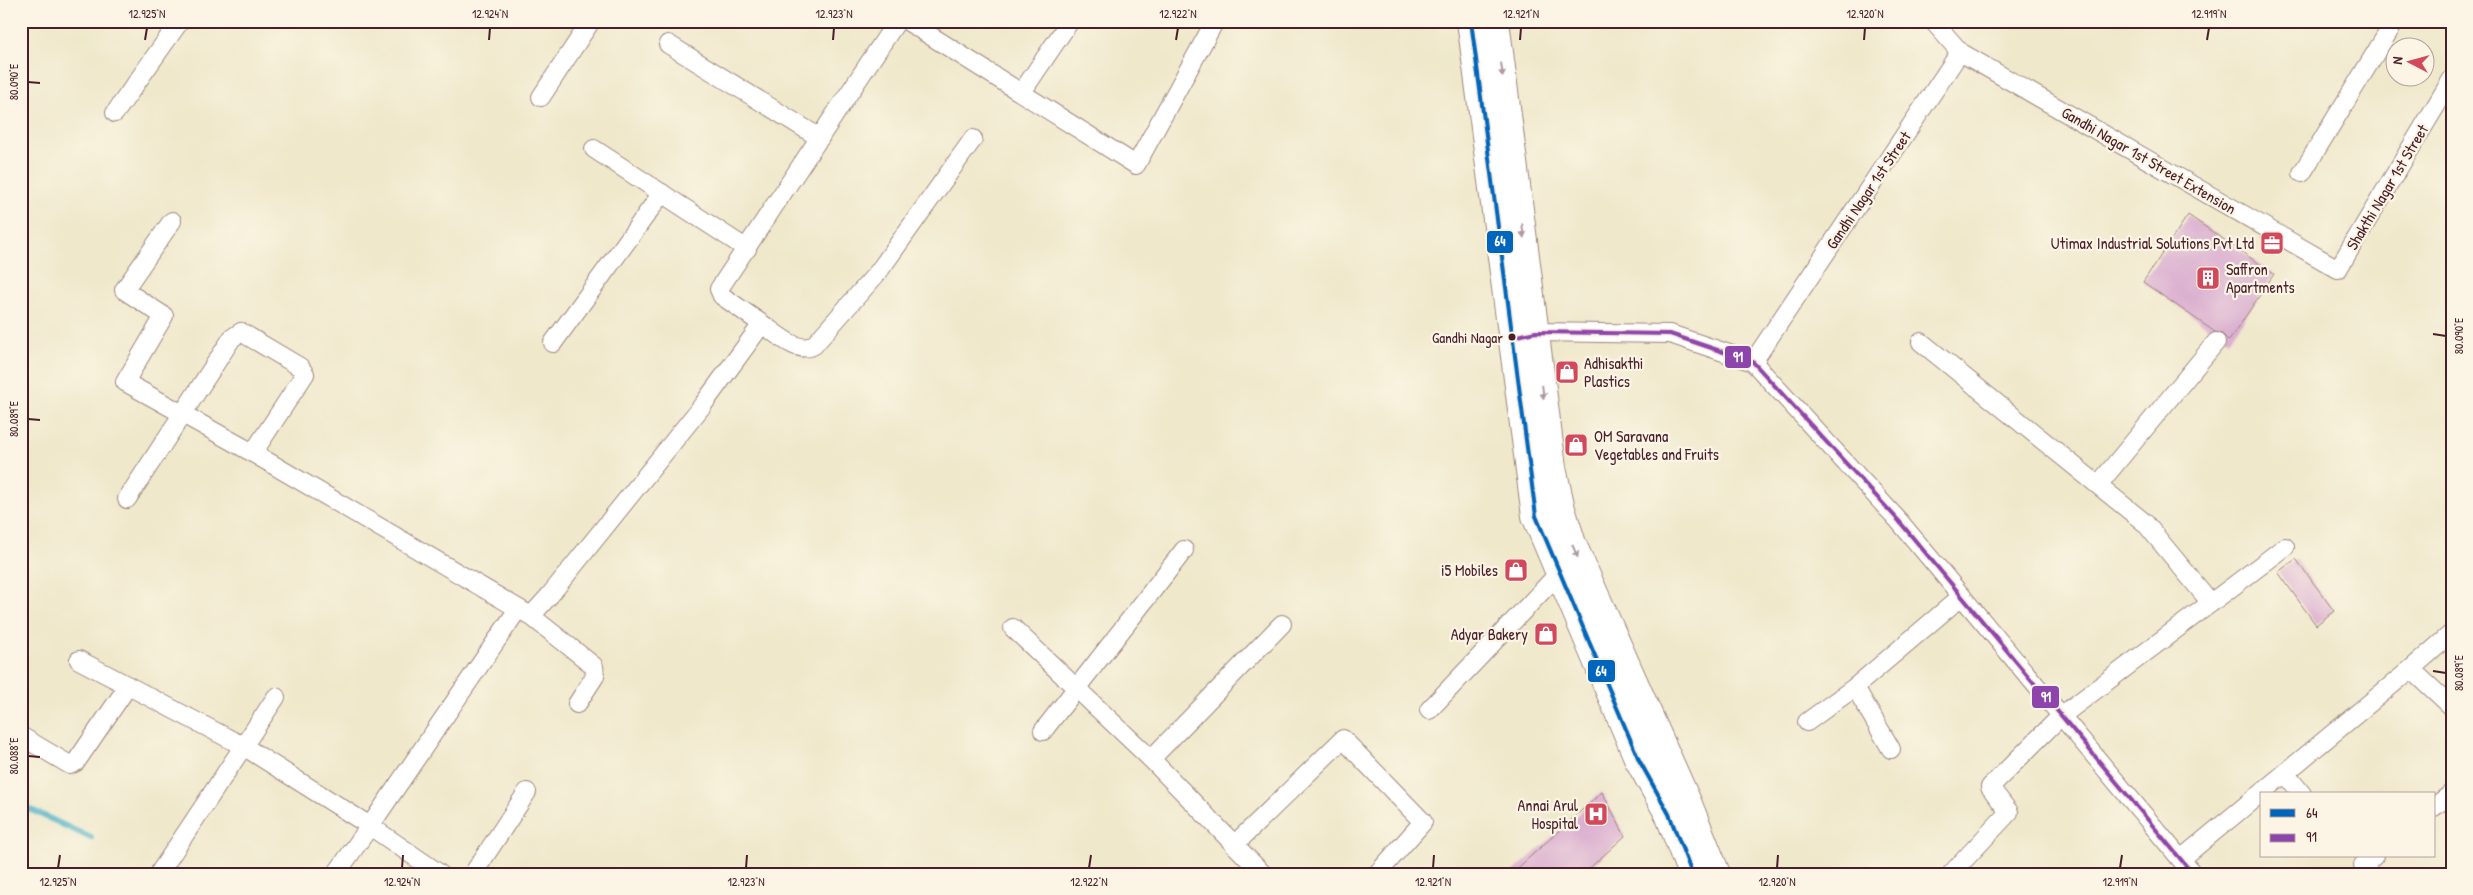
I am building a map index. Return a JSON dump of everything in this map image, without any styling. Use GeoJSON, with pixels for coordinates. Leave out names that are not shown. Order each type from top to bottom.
{"type":"FeatureCollection","features":[{"type":"Feature","properties":{"kind":"main road"},"geometry":{"type":"LineString","coordinates":[[1471,21],[1524,335],[1561,509],[1572,544],[1687,802],[1716,874]]}},
{"type":"Feature","properties":{"kind":"main road"},"geometry":{"type":"LineString","coordinates":[[1496,21],[1524,335],[1536,516],[1640,760],[1669,814],[1692,874]]}},
{"type":"Feature","properties":{"kind":"street"},"geometry":{"type":"LineString","coordinates":[[115,113],[180,21]]}},
{"type":"Feature","properties":{"kind":"street"},"geometry":{"type":"LineString","coordinates":[[541,98],[592,21]]}},
{"type":"Feature","properties":{"kind":"street"},"geometry":{"type":"LineString","coordinates":[[897,21],[719,289],[722,296],[799,348],[808,349],[814,345],[879,270],[973,139]]}},
{"type":"Feature","properties":{"kind":"street"},"geometry":{"type":"LineString","coordinates":[[907,21],[1136,165],[1215,21]]}},
{"type":"Feature","properties":{"kind":"street"},"geometry":{"type":"LineString","coordinates":[[1022,92],[1070,21]]}},
{"type":"Feature","properties":{"kind":"street"},"geometry":{"type":"LineString","coordinates":[[1933,21],[1960,52]]}},
{"type":"Feature","properties":{"kind":"street"},"geometry":{"type":"LineString","coordinates":[[2302,173],[2395,21]]}},
{"type":"Feature","properties":{"kind":"street"},"geometry":{"type":"LineString","coordinates":[[668,44],[820,138]]}},
{"type":"Feature","properties":{"kind":"street","name":"Gandhi Nagar 1st Street Extension"},"geometry":{"type":"LineString","coordinates":[[1960,52],[2338,269]]}},
{"type":"Feature","properties":{"kind":"street","name":"Gandhi Nagar 1st Street"},"geometry":{"type":"LineString","coordinates":[[1753,362],[1960,52]]}},
{"type":"Feature","properties":{"kind":"street","name":"Shakthi Nagar 1st Street"},"geometry":{"type":"LineString","coordinates":[[2338,269],[2452,79]]}},
{"type":"Feature","properties":{"kind":"street"},"geometry":{"type":"LineString","coordinates":[[594,149],[747,249]]}},
{"type":"Feature","properties":{"kind":"street"},"geometry":{"type":"LineString","coordinates":[[553,343],[662,193]]}},
{"type":"Feature","properties":{"kind":"street"},"geometry":{"type":"LineString","coordinates":[[172,221],[124,290],[164,316],[124,382],[253,453],[524,613],[594,666],[595,676],[577,704]]}},
{"type":"Feature","properties":{"kind":"street"},"geometry":{"type":"LineString","coordinates":[[336,874],[524,613],[556,588],[702,406],[762,324]]}},
{"type":"Feature","properties":{"kind":"street"},"geometry":{"type":"LineString","coordinates":[[127,499],[232,338],[241,332],[300,367],[306,374],[253,453]]}},
{"type":"Feature","properties":{"kind":"street"},"geometry":{"type":"LineString","coordinates":[[1524,335],[1670,334],[1753,362],[1899,521],[2192,874]]}},
{"type":"Feature","properties":{"kind":"street"},"geometry":{"type":"LineString","coordinates":[[1921,342],[2145,522],[2211,603]]}},
{"type":"Feature","properties":{"kind":"street"},"geometry":{"type":"LineString","coordinates":[[2098,484],[2216,342]]}},
{"type":"Feature","properties":{"kind":"street"},"geometry":{"type":"LineString","coordinates":[[1950,874],[2009,812],[1990,787],[2061,716],[2285,547]]}},
{"type":"Feature","properties":{"kind":"street"},"geometry":{"type":"LineString","coordinates":[[1043,731],[1184,550]]}},
{"type":"Feature","properties":{"kind":"street"},"geometry":{"type":"LineString","coordinates":[[1429,710],[1559,573]]}},
{"type":"Feature","properties":{"kind":"street"},"geometry":{"type":"LineString","coordinates":[[1807,722],[1856,687],[1962,596]]}},
{"type":"Feature","properties":{"kind":"street"},"geometry":{"type":"LineString","coordinates":[[1151,758],[1282,624]]}},
{"type":"Feature","properties":{"kind":"street"},"geometry":{"type":"LineString","coordinates":[[1013,628],[1151,758],[1263,874]]}},
{"type":"Feature","properties":{"kind":"street"},"geometry":{"type":"LineString","coordinates":[[2262,792],[2452,633]]}},
{"type":"Feature","properties":{"kind":"street"},"geometry":{"type":"LineString","coordinates":[[79,660],[243,746],[370,826],[440,874]]}},
{"type":"Feature","properties":{"kind":"street"},"geometry":{"type":"LineString","coordinates":[[2411,668],[2452,707]]}},
{"type":"Feature","properties":{"kind":"street"},"geometry":{"type":"LineString","coordinates":[[21,736],[70,765],[76,762],[128,686]]}},
{"type":"Feature","properties":{"kind":"street"},"geometry":{"type":"LineString","coordinates":[[1856,687],[1891,749]]}},
{"type":"Feature","properties":{"kind":"street"},"geometry":{"type":"LineString","coordinates":[[160,873],[276,697]]}},
{"type":"Feature","properties":{"kind":"street"},"geometry":{"type":"LineString","coordinates":[[1234,845],[1343,739],[1423,822],[1377,874]]}},
{"type":"Feature","properties":{"kind":"street"},"geometry":{"type":"LineString","coordinates":[[2285,773],[2300,792]]}},
{"type":"Feature","properties":{"kind":"street"},"geometry":{"type":"LineString","coordinates":[[474,874],[527,792]]}},
{"type":"Feature","properties":{"kind":"street"},"geometry":{"type":"LineString","coordinates":[[2436,805],[2452,793]]}},
{"type":"Feature","properties":{"kind":"street"},"geometry":{"type":"LineString","coordinates":[[2181,859],[2260,794]]}},
{"type":"Feature","properties":{"kind":"building","name":"Saffron Apartments"},"geometry":{"type":"Polygon","coordinates":[[[2188,215],[2274,274],[2229,341],[2222,334],[2215,332],[2143,282],[2188,215]]]}},
{"type":"Feature","properties":{"kind":"building"},"geometry":{"type":"Polygon","coordinates":[[[2296,559],[2334,611],[2316,625],[2278,572],[2296,559]]]}},
{"type":"Feature","properties":{"kind":"building","name":"Annai Arul Hospital"},"geometry":{"type":"Polygon","coordinates":[[[1602,792],[1625,836],[1583,874],[1511,874],[1602,792]]]}},
{"type":"Feature","properties":{"kind":"waterway"},"geometry":{"type":"LineString","coordinates":[[21,805],[91,838]]}},
{"type":"Feature","properties":{"kind":"transit line","name":"64"},"geometry":{"type":"LineString","coordinates":[[1471,21],[1536,516],[1639,760],[1669,814],[1692,874]]}},
{"type":"Feature","properties":{"kind":"transit line","name":"91"},"geometry":{"type":"LineString","coordinates":[[1512,337],[1536,332],[1670,334],[1753,362],[1899,521],[2193,874]]}},
{"type":"Feature","properties":{"kind":"place","name":"Utimax Industrial Solutions Pvt Ltd"},"geometry":{"type":"Point","coordinates":[2272,243]}},
{"type":"Feature","properties":{"kind":"place","name":"Saffron Apartments"},"geometry":{"type":"Point","coordinates":[2208,278]}},
{"type":"Feature","properties":{"kind":"place","name":"Gandhi Nagar"},"geometry":{"type":"Point","coordinates":[1512,337]}},
{"type":"Feature","properties":{"kind":"place","name":"Adhisakthi Plastics"},"geometry":{"type":"Point","coordinates":[1567,372]}},
{"type":"Feature","properties":{"kind":"place","name":"OM Saravana Vegetables and Fruits"},"geometry":{"type":"Point","coordinates":[1576,445]}},
{"type":"Feature","properties":{"kind":"place","name":"i5 Mobiles"},"geometry":{"type":"Point","coordinates":[1516,570]}},
{"type":"Feature","properties":{"kind":"place","name":"Adyar Bakery"},"geometry":{"type":"Point","coordinates":[1546,634]}},
{"type":"Feature","properties":{"kind":"place","name":"Annai Arul Hospital"},"geometry":{"type":"Point","coordinates":[1596,814]}}]}
